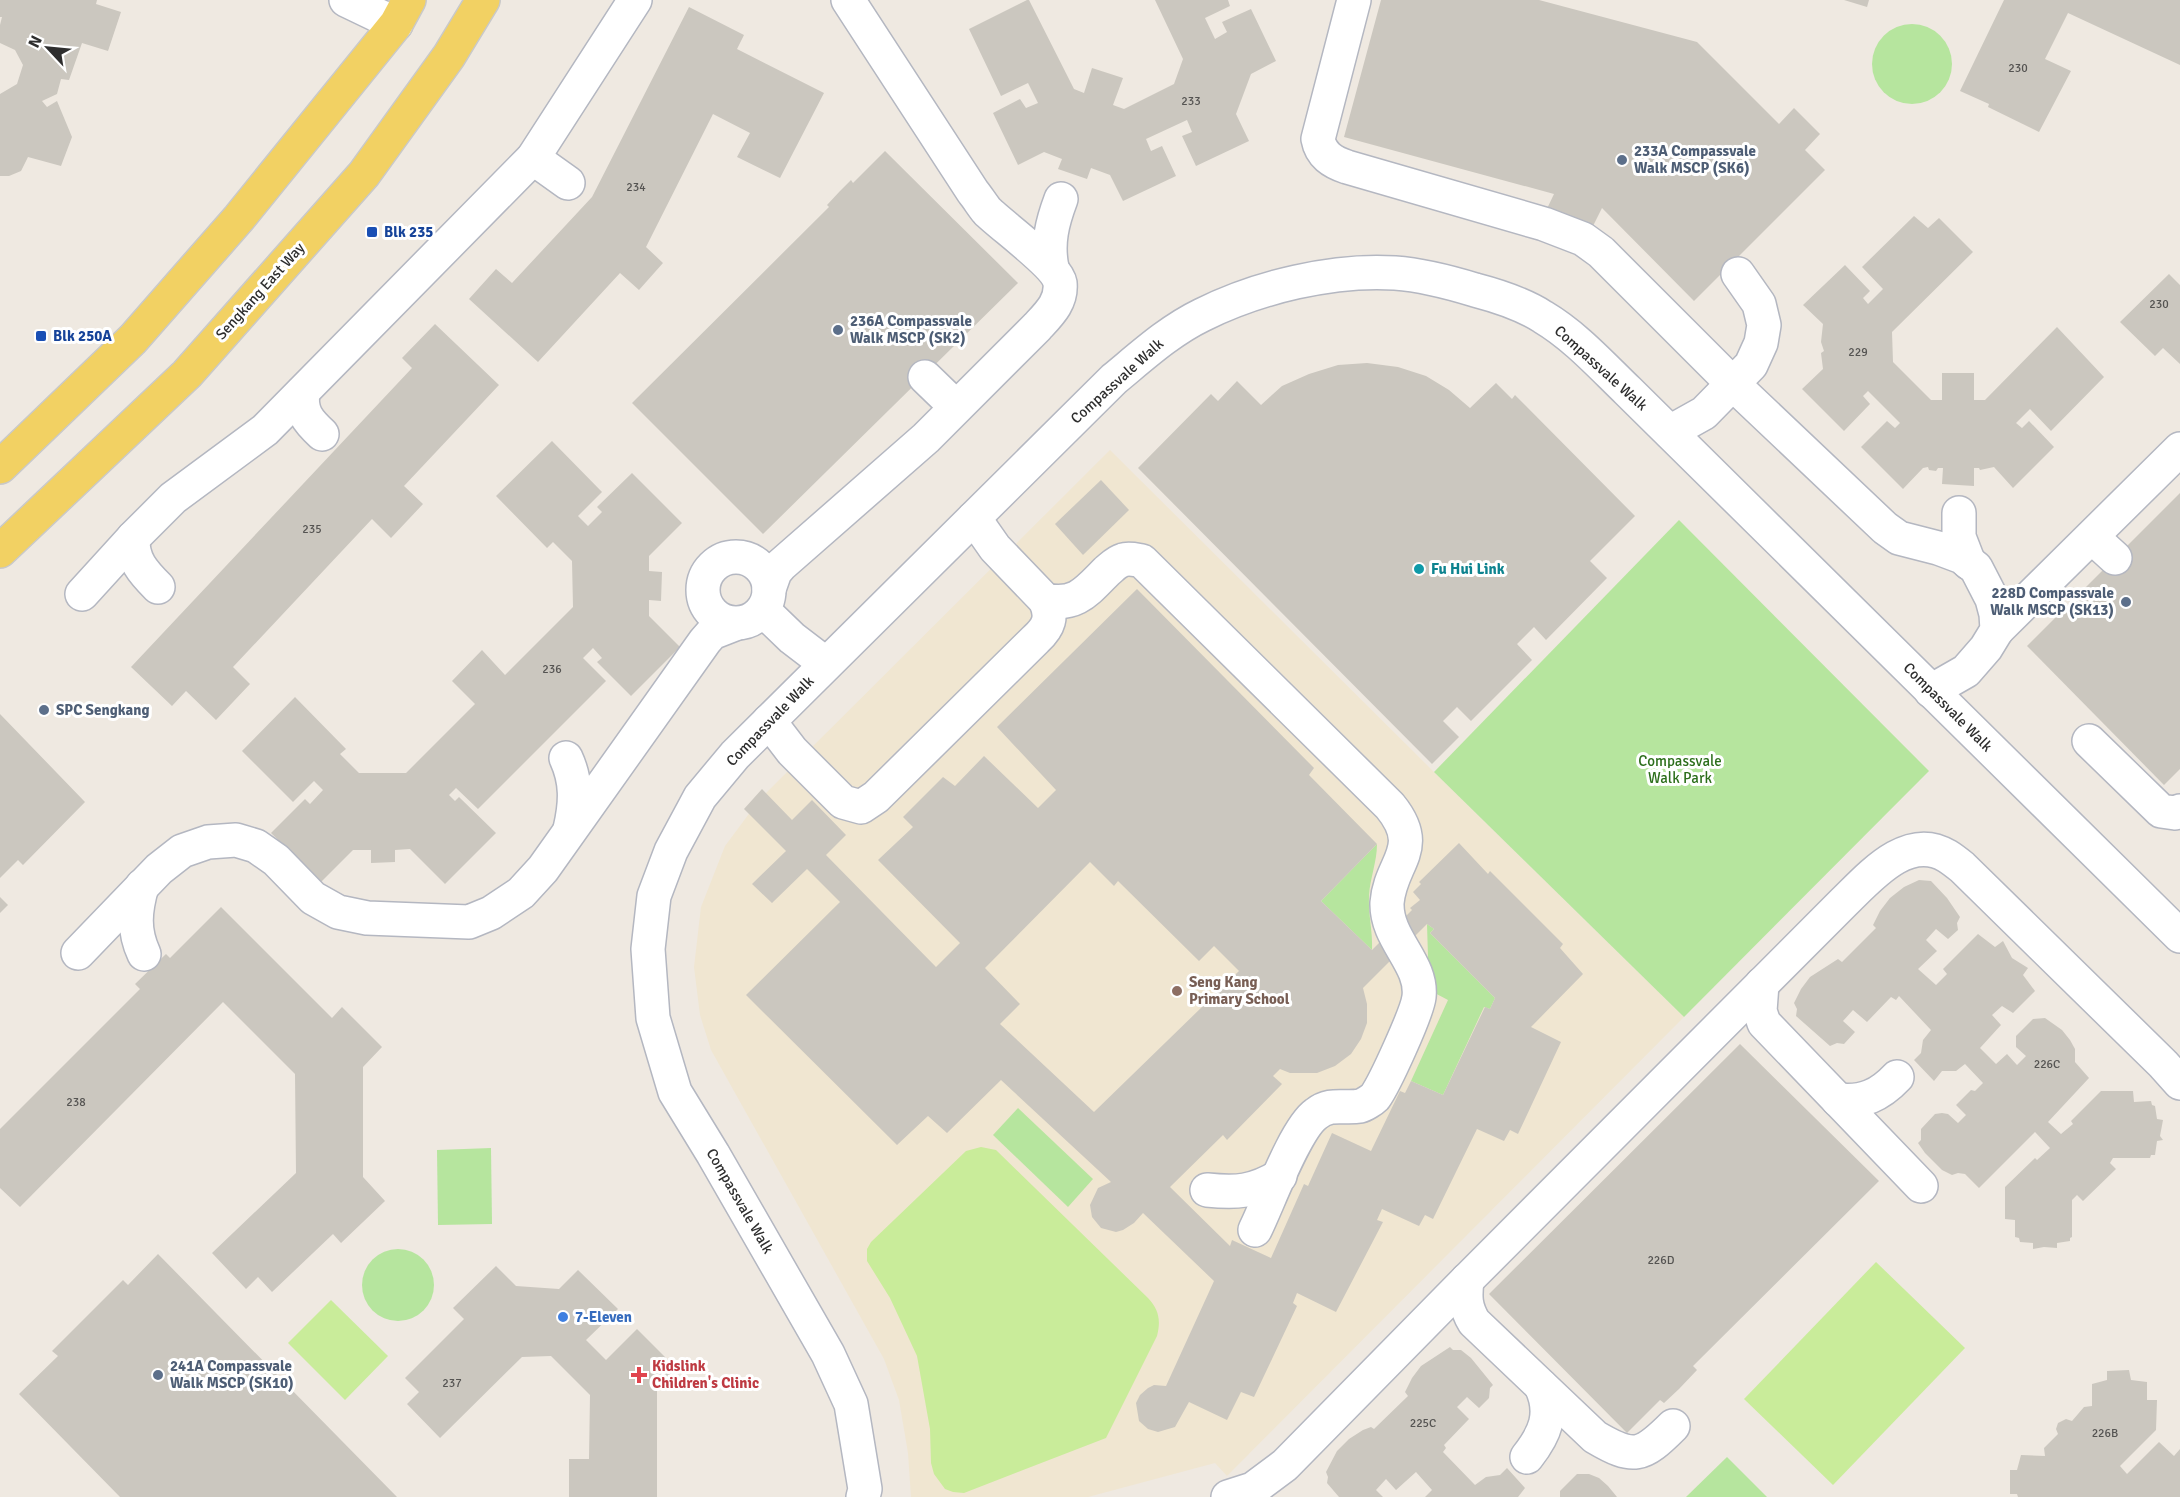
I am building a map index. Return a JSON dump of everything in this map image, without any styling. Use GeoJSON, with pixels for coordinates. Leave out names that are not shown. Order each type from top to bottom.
{"type":"FeatureCollection","features":[{"type":"Feature","properties":{"kind":"main road","name":"Sengkang East Way"},"geometry":{"type":"LineString","coordinates":[[0,551],[187,374],[364,174],[449,56],[483,0]]}},
{"type":"Feature","properties":{"kind":"main road"},"geometry":{"type":"LineString","coordinates":[[0,467],[133,339],[239,218],[403,12]]}},
{"type":"Feature","properties":{"kind":"street"},"geometry":{"type":"LineString","coordinates":[[346,0],[403,12]]}},
{"type":"Feature","properties":{"kind":"street"},"geometry":{"type":"LineString","coordinates":[[82,594],[133,538],[174,498],[265,430],[533,158],[636,0]]}},
{"type":"Feature","properties":{"kind":"street"},"geometry":{"type":"LineString","coordinates":[[78,953],[142,886],[182,851],[208,842],[236,840],[256,846],[276,860],[313,898],[338,912],[367,918],[469,922],[491,914],[521,893],[539,857],[569,833],[712,633],[756,608],[781,565],[926,438],[1052,311],[1058,301],[1060,289],[1059,280],[1052,268],[987,210],[955,167],[848,0]]}},
{"type":"Feature","properties":{"kind":"street"},"geometry":{"type":"LineString","coordinates":[[1354,0],[1342,78],[1318,139],[1319,147],[1334,162],[1544,224],[1583,239],[1601,252],[1733,384],[1885,528],[1899,538],[1962,557],[1976,568],[1992,598],[1996,614],[1996,630]]}},
{"type":"Feature","properties":{"kind":"street"},"geometry":{"type":"LineString","coordinates":[[533,158],[568,183]]}},
{"type":"Feature","properties":{"kind":"street"},"geometry":{"type":"LineString","coordinates":[[1052,268],[1049,240],[1061,199]]}},
{"type":"Feature","properties":{"kind":"street","name":"Compassvale Walk"},"geometry":{"type":"LineString","coordinates":[[863,1497],[865,1488],[851,1404],[828,1354],[675,1092],[653,1018],[648,949],[654,896],[671,850],[700,797],[735,755],[1114,379],[1168,334],[1202,315],[1243,297],[1290,284],[1346,273],[1396,273],[1447,282],[1496,296],[1542,316],[1584,348],[2180,936]]}},
{"type":"Feature","properties":{"kind":"street"},"geometry":{"type":"LineString","coordinates":[[1670,432],[1704,413],[1751,364],[1761,343],[1764,326],[1760,304],[1738,274]]}},
{"type":"Feature","properties":{"kind":"street"},"geometry":{"type":"LineString","coordinates":[[925,377],[956,407]]}},
{"type":"Feature","properties":{"kind":"street"},"geometry":{"type":"LineString","coordinates":[[303,392],[303,413],[310,424],[322,434]]}},
{"type":"Feature","properties":{"kind":"street"},"geometry":{"type":"LineString","coordinates":[[1931,690],[1966,671],[1986,648],[1996,630],[2104,547],[2180,449]]}},
{"type":"Feature","properties":{"kind":"street"},"geometry":{"type":"LineString","coordinates":[[1959,513],[1959,537],[1969,562]]}},
{"type":"Feature","properties":{"kind":"street"},"geometry":{"type":"LineString","coordinates":[[769,721],[792,751],[843,802],[861,807],[876,797],[1045,631],[1050,620],[1050,610],[1045,600],[995,548],[974,518]]}},
{"type":"Feature","properties":{"kind":"street"},"geometry":{"type":"LineString","coordinates":[[133,538],[135,560],[158,586]]}},
{"type":"Feature","properties":{"kind":"street"},"geometry":{"type":"LineString","coordinates":[[1045,600],[1054,602],[1081,597],[1114,564],[1124,559],[1142,561],[1390,806],[1400,819],[1405,835],[1404,852],[1391,886],[1388,903],[1389,920],[1395,938],[1410,960],[1418,980],[1419,997],[1383,1083],[1373,1099],[1359,1106],[1329,1107],[1316,1114],[1302,1128],[1255,1230]]}},
{"type":"Feature","properties":{"kind":"street"},"geometry":{"type":"LineString","coordinates":[[756,608],[826,664]]}},
{"type":"Feature","properties":{"kind":"street"},"geometry":{"type":"LineString","coordinates":[[2089,741],[2161,811],[2175,813],[2180,811]]}},
{"type":"Feature","properties":{"kind":"street"},"geometry":{"type":"LineString","coordinates":[[569,833],[576,798],[572,771],[566,758],[582,763],[597,764],[624,755]]}},
{"type":"Feature","properties":{"kind":"street"},"geometry":{"type":"LineString","coordinates":[[1228,1497],[1253,1489],[1285,1465],[1883,864],[1908,852],[1925,849],[1946,854],[1962,867],[2180,1083]]}},
{"type":"Feature","properties":{"kind":"street"},"geometry":{"type":"LineString","coordinates":[[142,886],[136,908],[135,927],[137,940],[144,954]]}},
{"type":"Feature","properties":{"kind":"street"},"geometry":{"type":"LineString","coordinates":[[1762,984],[1760,1011],[1764,1023],[1921,1186]]}},
{"type":"Feature","properties":{"kind":"street"},"geometry":{"type":"LineString","coordinates":[[1838,1100],[1852,1102],[1870,1098],[1885,1090],[1897,1077]]}},
{"type":"Feature","properties":{"kind":"street"},"geometry":{"type":"LineString","coordinates":[[1207,1190],[1244,1192],[1263,1186],[1280,1176]]}},
{"type":"Feature","properties":{"kind":"street"},"geometry":{"type":"LineString","coordinates":[[1467,1280],[1465,1302],[1467,1311],[1474,1322],[1595,1437],[1620,1450],[1637,1452],[1653,1446],[1672,1426]]}},
{"type":"Feature","properties":{"kind":"street"},"geometry":{"type":"LineString","coordinates":[[1527,1457],[1544,1428],[1548,1401],[1541,1386]]}},
{"type":"Feature","properties":{"kind":"shaded area","name":"Seng Kang Primary School"},"geometry":{"type":"Polygon","coordinates":[[[1110,450],[1684,1017],[1227,1476],[1215,1463],[1088,1497],[911,1497],[908,1453],[899,1400],[884,1359],[711,1050],[700,1015],[694,967],[701,907],[725,846],[760,799],[1110,450]]]}},
{"type":"Feature","properties":{"kind":"green space"},"geometry":{"type":"Polygon","coordinates":[[[1904,24],[1920,24],[1941,35],[1952,56],[1952,72],[1941,93],[1920,104],[1904,104],[1890,98],[1878,86],[1872,72],[1872,56],[1878,42],[1890,30],[1904,24]]]}},
{"type":"Feature","properties":{"kind":"green space","name":"Compassvale Walk Park"},"geometry":{"type":"Polygon","coordinates":[[[1679,520],[1929,771],[1684,1017],[1434,772],[1679,520]]]}},
{"type":"Feature","properties":{"kind":"green space"},"geometry":{"type":"Polygon","coordinates":[[[1377,844],[1369,896],[1372,950],[1321,901],[1377,844]]]}},
{"type":"Feature","properties":{"kind":"green space"},"geometry":{"type":"Polygon","coordinates":[[[1427,924],[1434,929],[1430,933],[1495,998],[1490,1009],[1484,1007],[1443,1095],[1411,1081],[1448,1000],[1429,990],[1427,924]]]}},
{"type":"Feature","properties":{"kind":"green space"},"geometry":{"type":"Polygon","coordinates":[[[1018,1108],[1093,1179],[1068,1207],[993,1135],[1018,1108]]]}},
{"type":"Feature","properties":{"kind":"green space"},"geometry":{"type":"Polygon","coordinates":[[[981,1147],[996,1150],[1148,1298],[1157,1311],[1159,1325],[1157,1336],[1106,1438],[964,1493],[945,1489],[934,1474],[931,1463],[930,1429],[917,1356],[890,1298],[867,1261],[867,1249],[871,1242],[966,1151],[981,1147]]]}},
{"type":"Feature","properties":{"kind":"green space"},"geometry":{"type":"Polygon","coordinates":[[[491,1148],[492,1224],[438,1225],[437,1150],[491,1148]]]}},
{"type":"Feature","properties":{"kind":"green space"},"geometry":{"type":"Polygon","coordinates":[[[405,1249],[424,1259],[432,1271],[434,1285],[432,1299],[424,1311],[412,1319],[391,1321],[372,1311],[364,1299],[362,1278],[372,1259],[384,1251],[405,1249]]]}},
{"type":"Feature","properties":{"kind":"green space"},"geometry":{"type":"Polygon","coordinates":[[[1876,1262],[1965,1348],[1833,1485],[1744,1399],[1876,1262]]]}},
{"type":"Feature","properties":{"kind":"green space"},"geometry":{"type":"Polygon","coordinates":[[[331,1300],[388,1356],[345,1400],[288,1343],[331,1300]]]}},
{"type":"Feature","properties":{"kind":"green space"},"geometry":{"type":"Polygon","coordinates":[[[1727,1457],[1767,1497],[1686,1497],[1727,1457]]]}},
{"type":"Feature","properties":{"kind":"building"},"geometry":{"type":"Polygon","coordinates":[[[0,0],[97,0],[96,4],[121,12],[108,51],[82,43],[69,80],[61,79],[57,94],[42,101],[47,107],[57,101],[72,137],[61,166],[28,157],[21,171],[9,176],[0,176],[0,94],[17,84],[23,65],[15,50],[0,43],[2,17],[0,17],[0,0]]]}},
{"type":"Feature","properties":{"kind":"building"},"geometry":{"type":"Polygon","coordinates":[[[1027,0],[1074,89],[1084,93],[1092,68],[1123,78],[1113,105],[1124,109],[1174,84],[1183,59],[1155,0],[1228,0],[1230,6],[1205,18],[1215,39],[1227,32],[1222,22],[1251,9],[1276,61],[1251,74],[1236,114],[1249,141],[1196,166],[1182,136],[1192,132],[1187,120],[1146,139],[1151,151],[1162,146],[1176,176],[1123,201],[1110,175],[1091,168],[1087,179],[1058,169],[1062,159],[1044,152],[1018,165],[993,113],[1020,99],[1026,108],[1038,103],[1028,83],[1001,96],[969,29],[1027,0]]]}},
{"type":"Feature","properties":{"kind":"building","name":"233A Compassvale Walk MSCP (SK6)"},"geometry":{"type":"Polygon","coordinates":[[[1381,0],[1539,0],[1697,42],[1779,124],[1794,108],[1820,134],[1805,150],[1825,170],[1694,301],[1602,208],[1589,234],[1544,215],[1554,194],[1344,137],[1381,0]]]}},
{"type":"Feature","properties":{"kind":"building"},"geometry":{"type":"Polygon","coordinates":[[[1844,0],[1869,0],[1867,7],[1844,0]]]}},
{"type":"Feature","properties":{"kind":"building"},"geometry":{"type":"Polygon","coordinates":[[[2004,0],[2180,0],[2180,65],[2068,13],[2045,59],[2071,71],[2039,132],[1988,107],[1989,104],[1960,91],[2004,0]]]}},
{"type":"Feature","properties":{"kind":"building"},"geometry":{"type":"Polygon","coordinates":[[[689,7],[744,35],[737,49],[824,93],[780,178],[737,157],[750,133],[713,114],[646,247],[663,263],[639,290],[620,273],[538,362],[469,299],[496,269],[512,283],[592,197],[689,7]]]}},
{"type":"Feature","properties":{"kind":"building","name":"236A Compassvale Walk MSCP (SK2)"},"geometry":{"type":"Polygon","coordinates":[[[885,151],[1018,283],[763,534],[632,403],[829,207],[827,205],[851,180],[853,183],[885,151]]]}},
{"type":"Feature","properties":{"kind":"building"},"geometry":{"type":"Polygon","coordinates":[[[1914,216],[1928,228],[1939,218],[1973,252],[1892,332],[1893,362],[1931,400],[1942,400],[1942,373],[1974,373],[1974,400],[1985,400],[2057,327],[2104,377],[2051,431],[2030,409],[2016,423],[2022,428],[2029,421],[2054,447],[2013,488],[1994,467],[1980,470],[1974,468],[1974,486],[1942,484],[1943,468],[1938,468],[1936,471],[1929,470],[1928,467],[1923,468],[1903,489],[1861,447],[1887,421],[1895,428],[1900,423],[1868,391],[1863,396],[1870,404],[1844,431],[1802,389],[1823,369],[1821,353],[1824,351],[1821,342],[1823,324],[1803,305],[1845,265],[1870,291],[1863,298],[1868,304],[1883,289],[1862,267],[1914,216]]]}},
{"type":"Feature","properties":{"kind":"building"},"geometry":{"type":"Polygon","coordinates":[[[2169,274],[2180,285],[2180,364],[2163,348],[2155,356],[2120,322],[2169,274]]]}},
{"type":"Feature","properties":{"kind":"building"},"geometry":{"type":"Polygon","coordinates":[[[435,324],[499,385],[404,486],[423,504],[391,538],[372,519],[233,667],[250,684],[216,720],[186,691],[172,706],[131,667],[412,368],[402,358],[435,324]]]}},
{"type":"Feature","properties":{"kind":"building","name":"Fu Hui Link"},"geometry":{"type":"Polygon","coordinates":[[[1367,363],[1398,367],[1426,376],[1449,390],[1470,408],[1496,383],[1512,399],[1515,395],[1635,516],[1590,561],[1607,578],[1546,640],[1534,627],[1517,644],[1532,660],[1471,721],[1457,707],[1443,721],[1459,737],[1432,764],[1138,468],[1211,394],[1218,401],[1237,381],[1261,405],[1282,386],[1309,374],[1338,365],[1367,363]]]}},
{"type":"Feature","properties":{"kind":"building"},"geometry":{"type":"Polygon","coordinates":[[[552,441],[602,492],[578,516],[588,526],[602,512],[597,507],[632,473],[682,523],[649,556],[649,571],[662,572],[661,601],[649,600],[649,616],[680,647],[631,696],[597,662],[602,658],[593,648],[583,658],[606,681],[478,809],[456,788],[449,795],[455,801],[459,797],[496,833],[445,884],[410,849],[395,850],[395,862],[371,863],[371,850],[353,850],[321,882],[271,833],[305,799],[310,804],[323,790],[314,781],[293,802],[242,751],[295,697],[346,749],[340,754],[359,773],[406,773],[475,704],[452,681],[482,650],[505,675],[573,607],[572,561],[553,542],[547,548],[496,496],[552,441]]]}},
{"type":"Feature","properties":{"kind":"building"},"geometry":{"type":"Polygon","coordinates":[[[1101,480],[1129,510],[1083,555],[1055,524],[1101,480]]]}},
{"type":"Feature","properties":{"kind":"building","name":"228D Compassvale Walk MSCP (SK13)"},"geometry":{"type":"Polygon","coordinates":[[[2180,493],[2180,769],[2164,785],[2027,646],[2180,493]]]}},
{"type":"Feature","properties":{"kind":"building"},"geometry":{"type":"Polygon","coordinates":[[[1137,589],[1314,768],[1309,775],[1377,844],[1321,901],[1372,950],[1420,900],[1413,892],[1421,884],[1419,882],[1459,843],[1488,874],[1490,871],[1563,944],[1560,948],[1583,974],[1531,1027],[1561,1042],[1518,1134],[1510,1130],[1504,1141],[1477,1129],[1433,1219],[1425,1215],[1419,1226],[1382,1209],[1377,1220],[1383,1222],[1336,1312],[1297,1293],[1293,1303],[1297,1306],[1254,1397],[1241,1392],[1227,1420],[1189,1402],[1175,1427],[1158,1432],[1148,1429],[1139,1421],[1136,1403],[1140,1395],[1154,1385],[1166,1386],[1214,1281],[1143,1213],[1123,1230],[1116,1232],[1101,1228],[1092,1217],[1090,1205],[1098,1188],[1111,1182],[1001,1080],[947,1133],[928,1116],[897,1145],[746,995],[840,902],[807,869],[772,903],[752,884],[786,851],[744,809],[762,789],[792,820],[812,800],[846,835],[826,855],[936,967],[960,943],[878,860],[913,827],[903,817],[943,777],[955,786],[984,756],[1038,808],[1056,790],[997,727],[1137,589]],[[1090,862],[985,968],[1020,1004],[1000,1024],[1094,1112],[1239,971],[1214,946],[1199,961],[1118,881],[1114,886],[1090,862]],[[1427,924],[1363,988],[1367,1004],[1367,1023],[1361,1039],[1351,1054],[1335,1066],[1317,1073],[1290,1073],[1280,1069],[1273,1076],[1282,1084],[1227,1140],[1223,1135],[1170,1187],[1230,1246],[1232,1240],[1271,1258],[1304,1184],[1308,1186],[1332,1133],[1371,1151],[1400,1091],[1405,1093],[1411,1081],[1443,1095],[1485,1007],[1490,1009],[1495,998],[1430,933],[1434,929],[1427,924]]]}},
{"type":"Feature","properties":{"kind":"building"},"geometry":{"type":"Polygon","coordinates":[[[0,714],[85,802],[23,865],[18,860],[0,878],[0,714]]]}},
{"type":"Feature","properties":{"kind":"building"},"geometry":{"type":"Polygon","coordinates":[[[1919,880],[1931,881],[1960,917],[1957,923],[1958,930],[1948,939],[1936,929],[1926,940],[1937,951],[1918,969],[1936,985],[1947,974],[1943,969],[1978,934],[1995,947],[2003,941],[2012,958],[2028,968],[2023,975],[2035,991],[2013,1013],[2002,1006],[1992,1015],[2001,1025],[1980,1048],[1996,1064],[2007,1054],[2017,1065],[2026,1056],[2016,1047],[2016,1036],[2033,1019],[2045,1018],[2062,1030],[2075,1049],[2075,1062],[2089,1078],[2048,1122],[2061,1134],[2073,1124],[2071,1121],[2101,1091],[2133,1091],[2134,1102],[2151,1101],[2155,1106],[2157,1119],[2163,1120],[2160,1136],[2163,1140],[2157,1141],[2155,1155],[2151,1155],[2150,1158],[2113,1158],[2110,1163],[2116,1169],[2083,1201],[2077,1195],[2072,1200],[2072,1237],[2070,1241],[2057,1243],[2057,1248],[2033,1249],[2033,1243],[2020,1242],[2019,1238],[2015,1237],[2015,1220],[2005,1219],[2005,1187],[2035,1158],[2037,1160],[2050,1148],[2035,1132],[1979,1188],[1965,1174],[1952,1175],[1942,1170],[1918,1143],[1921,1140],[1921,1129],[1935,1114],[1948,1114],[1958,1123],[1966,1115],[1956,1105],[1971,1090],[1975,1091],[1983,1083],[1965,1064],[1956,1071],[1942,1071],[1934,1081],[1914,1060],[1921,1053],[1923,1040],[1931,1030],[1899,996],[1896,1000],[1891,997],[1867,1022],[1853,1010],[1843,1021],[1855,1032],[1844,1044],[1837,1043],[1830,1046],[1796,1016],[1797,1009],[1794,1003],[1810,977],[1838,959],[1842,962],[1876,928],[1873,925],[1890,898],[1904,887],[1919,880]]]}},
{"type":"Feature","properties":{"kind":"building"},"geometry":{"type":"Polygon","coordinates":[[[0,897],[8,905],[0,913],[0,897]]]}},
{"type":"Feature","properties":{"kind":"building"},"geometry":{"type":"Polygon","coordinates":[[[221,907],[332,1018],[342,1007],[382,1047],[363,1067],[363,1177],[385,1201],[341,1243],[333,1234],[272,1292],[258,1277],[246,1289],[212,1253],[296,1173],[295,1074],[223,1002],[20,1207],[0,1188],[0,1129],[140,989],[135,984],[166,954],[170,958],[221,907]]]}},
{"type":"Feature","properties":{"kind":"building"},"geometry":{"type":"Polygon","coordinates":[[[1740,1044],[1879,1181],[1693,1366],[1697,1370],[1679,1389],[1664,1403],[1660,1400],[1627,1433],[1489,1294],[1740,1044]]]}},
{"type":"Feature","properties":{"kind":"building","name":"241A Compassvale Walk MSCP (SK10)"},"geometry":{"type":"Polygon","coordinates":[[[158,1254],[397,1497],[120,1497],[19,1394],[58,1356],[52,1351],[123,1280],[128,1285],[158,1254]]]}},
{"type":"Feature","properties":{"kind":"building"},"geometry":{"type":"Polygon","coordinates":[[[496,1266],[516,1286],[559,1289],[578,1270],[618,1309],[586,1340],[606,1360],[637,1329],[676,1368],[657,1388],[657,1497],[569,1497],[569,1459],[589,1459],[590,1395],[551,1356],[522,1357],[440,1438],[407,1404],[419,1392],[405,1378],[464,1319],[453,1308],[496,1266]]]}},
{"type":"Feature","properties":{"kind":"building"},"geometry":{"type":"Polygon","coordinates":[[[1450,1347],[1453,1350],[1461,1350],[1471,1358],[1493,1385],[1490,1388],[1489,1398],[1479,1408],[1467,1397],[1457,1407],[1469,1419],[1444,1445],[1446,1448],[1443,1452],[1475,1485],[1486,1477],[1500,1475],[1507,1468],[1525,1488],[1518,1497],[1425,1497],[1432,1490],[1416,1472],[1396,1490],[1386,1479],[1376,1490],[1383,1497],[1339,1497],[1327,1483],[1326,1472],[1337,1451],[1363,1430],[1371,1427],[1374,1429],[1408,1396],[1405,1392],[1421,1366],[1450,1347]]]}},
{"type":"Feature","properties":{"kind":"building"},"geometry":{"type":"Polygon","coordinates":[[[2129,1370],[2131,1380],[2147,1382],[2147,1400],[2157,1400],[2156,1430],[2120,1466],[2127,1474],[2159,1442],[2174,1456],[2180,1449],[2180,1497],[2018,1497],[2017,1494],[2010,1494],[2010,1470],[2017,1470],[2021,1455],[2045,1456],[2044,1448],[2058,1434],[2056,1429],[2058,1423],[2066,1419],[2072,1421],[2084,1407],[2092,1406],[2092,1384],[2107,1380],[2107,1371],[2129,1370]]]}},
{"type":"Feature","properties":{"kind":"building"},"geometry":{"type":"Polygon","coordinates":[[[1577,1474],[1589,1474],[1599,1478],[1617,1497],[1560,1497],[1560,1491],[1577,1474]]]}},
{"type":"Feature","properties":{"kind":"place","name":"233A Compassvale Walk MSCP (SK6)"},"geometry":{"type":"Point","coordinates":[1622,160]}},
{"type":"Feature","properties":{"kind":"place","name":"Blk 235"},"geometry":{"type":"Point","coordinates":[372,232]}},
{"type":"Feature","properties":{"kind":"place","name":"236A Compassvale Walk MSCP (SK2)"},"geometry":{"type":"Point","coordinates":[838,330]}},
{"type":"Feature","properties":{"kind":"place","name":"Blk 250A"},"geometry":{"type":"Point","coordinates":[41,336]}},
{"type":"Feature","properties":{"kind":"place","name":"Fu Hui Link"},"geometry":{"type":"Point","coordinates":[1419,569]}},
{"type":"Feature","properties":{"kind":"place","name":"228D Compassvale Walk MSCP (SK13)"},"geometry":{"type":"Point","coordinates":[2126,602]}},
{"type":"Feature","properties":{"kind":"place","name":"SPC Sengkang"},"geometry":{"type":"Point","coordinates":[44,710]}},
{"type":"Feature","properties":{"kind":"place","name":"Seng Kang Primary School"},"geometry":{"type":"Point","coordinates":[1177,991]}},
{"type":"Feature","properties":{"kind":"place","name":"7-Eleven"},"geometry":{"type":"Point","coordinates":[563,1317]}},
{"type":"Feature","properties":{"kind":"place","name":"241A Compassvale Walk MSCP (SK10)"},"geometry":{"type":"Point","coordinates":[158,1375]}},
{"type":"Feature","properties":{"kind":"place","name":"Kidslink Children's Clinic"},"geometry":{"type":"Point","coordinates":[639,1375]}}]}
